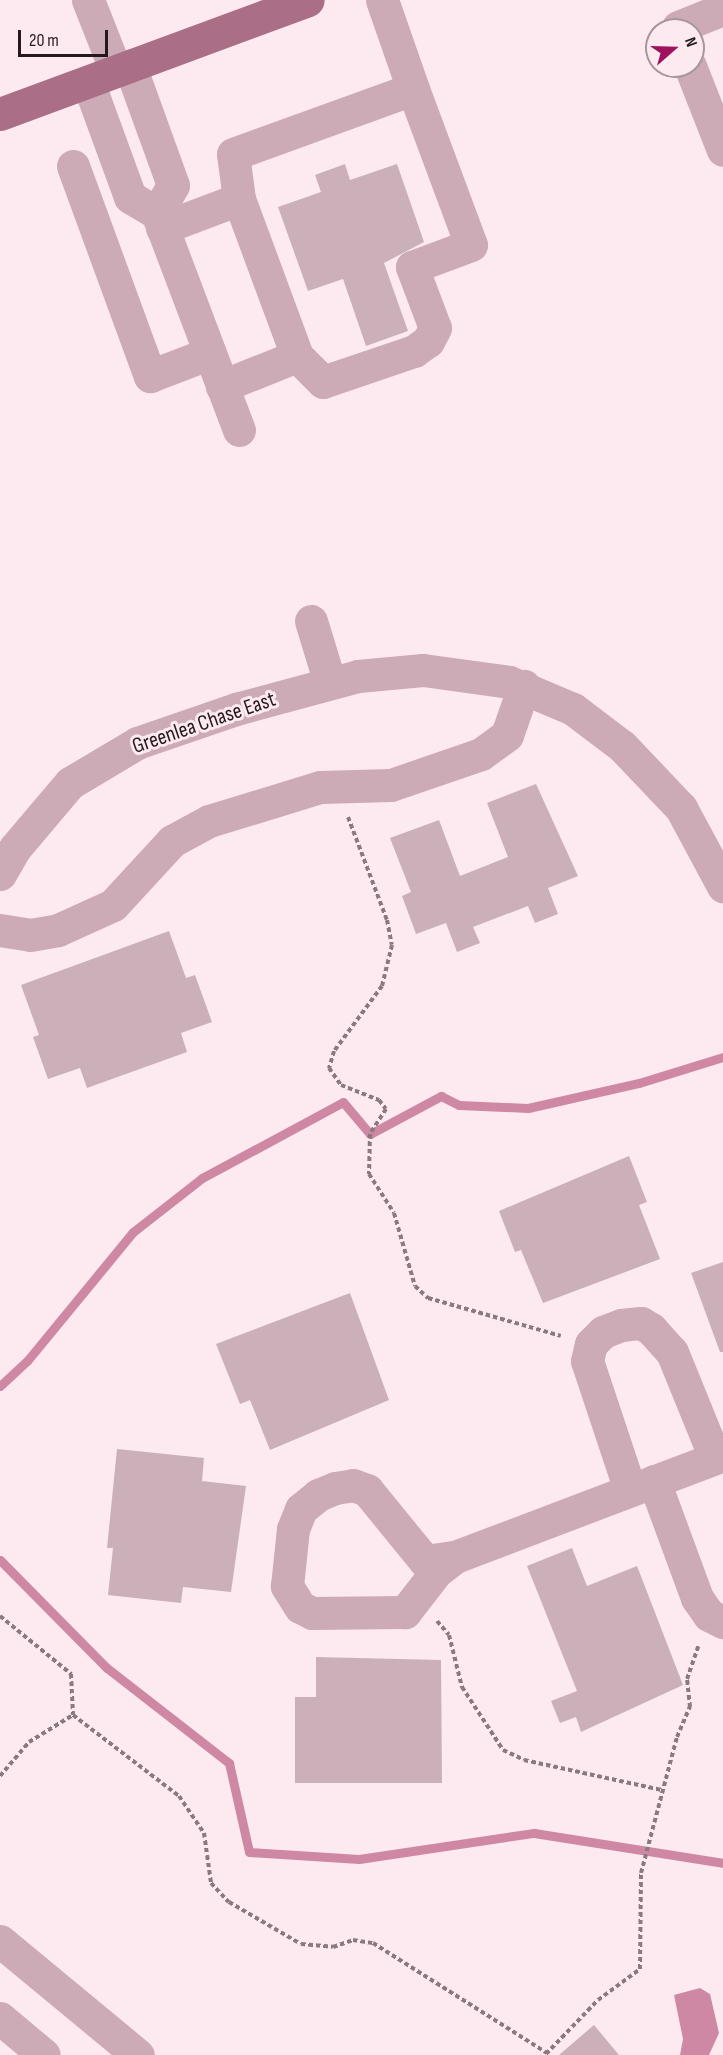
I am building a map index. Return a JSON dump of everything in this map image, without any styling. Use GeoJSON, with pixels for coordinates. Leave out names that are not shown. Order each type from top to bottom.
{"type":"FeatureCollection","features":[{"type":"Feature","properties":{"kind":"main road"},"geometry":{"type":"LineString","coordinates":[[0,114],[308,0]]}},
{"type":"Feature","properties":{"kind":"street"},"geometry":{"type":"LineString","coordinates":[[88,0],[111,73],[130,196],[159,220],[239,430]]}},
{"type":"Feature","properties":{"kind":"street"},"geometry":{"type":"LineString","coordinates":[[382,0],[471,245],[412,267],[435,328],[428,341],[414,351],[323,382],[297,356],[239,199],[233,154],[413,89]]}},
{"type":"Feature","properties":{"kind":"street"},"geometry":{"type":"LineString","coordinates":[[681,18],[723,9]]}},
{"type":"Feature","properties":{"kind":"street"},"geometry":{"type":"LineString","coordinates":[[111,73],[173,185],[159,220]]}},
{"type":"Feature","properties":{"kind":"street"},"geometry":{"type":"LineString","coordinates":[[695,78],[723,150]]}},
{"type":"Feature","properties":{"kind":"street"},"geometry":{"type":"LineString","coordinates":[[73,166],[150,376],[210,353]]}},
{"type":"Feature","properties":{"kind":"street"},"geometry":{"type":"LineString","coordinates":[[159,220],[239,199]]}},
{"type":"Feature","properties":{"kind":"street"},"geometry":{"type":"LineString","coordinates":[[222,386],[297,356]]}},
{"type":"Feature","properties":{"kind":"street"},"geometry":{"type":"LineString","coordinates":[[311,621],[330,683]]}},
{"type":"Feature","properties":{"kind":"street","name":"Greenlea Chase East"},"geometry":{"type":"LineString","coordinates":[[0,874],[41,814],[70,783],[99,764],[180,727],[330,683],[387,673],[435,672],[524,687],[573,709],[647,770],[681,808],[723,886]]}},
{"type":"Feature","properties":{"kind":"street"},"geometry":{"type":"LineString","coordinates":[[0,930],[30,935],[91,916],[113,905],[162,850],[188,832],[306,790],[336,786],[391,785],[498,745],[507,735],[524,687]]}},
{"type":"Feature","properties":{"kind":"street"},"geometry":{"type":"LineString","coordinates":[[455,1557],[436,1572],[414,1604],[405,1612],[312,1613],[300,1607],[287,1586],[286,1568],[301,1509],[318,1495],[353,1485],[384,1504],[411,1550],[425,1561],[455,1557],[642,1485],[719,1456],[672,1352],[661,1337],[640,1323],[621,1325],[603,1332],[591,1344],[589,1378],[642,1485],[697,1598],[716,1619]]}},
{"type":"Feature","properties":{"kind":"street"},"geometry":{"type":"LineString","coordinates":[[0,1941],[138,2055]]}},
{"type":"Feature","properties":{"kind":"street"},"geometry":{"type":"LineString","coordinates":[[0,2018],[44,2055]]}},
{"type":"Feature","properties":{"kind":"path"},"geometry":{"type":"LineString","coordinates":[[336,786],[387,920],[392,945],[382,986],[334,1051],[329,1068],[342,1086],[379,1100],[386,1109],[370,1134],[369,1174],[394,1213],[415,1286],[428,1298],[591,1344]]}},
{"type":"Feature","properties":{"kind":"path"},"geometry":{"type":"LineString","coordinates":[[414,1604],[449,1635],[462,1687],[503,1750],[524,1760],[662,1790]]}},
{"type":"Feature","properties":{"kind":"path"},"geometry":{"type":"LineString","coordinates":[[0,1616],[71,1674],[73,1715],[179,1796],[204,1833],[211,1883],[229,1902],[301,1944],[333,1947],[353,1940],[373,1943],[547,2054],[598,2000],[640,1969],[641,1873],[662,1790],[690,1707],[687,1679],[716,1619]]}},
{"type":"Feature","properties":{"kind":"path"},"geometry":{"type":"LineString","coordinates":[[0,1776],[28,1742],[73,1715]]}},
{"type":"Feature","properties":{"kind":"shaded area"},"geometry":{"type":"Polygon","coordinates":[[[700,1988],[710,1994],[719,2033],[709,2055],[680,2055],[683,2039],[674,1995],[700,1988]]]}},
{"type":"Feature","properties":{"kind":"building"},"geometry":{"type":"Polygon","coordinates":[[[345,164],[350,180],[397,164],[424,242],[384,263],[408,331],[366,346],[343,279],[308,291],[278,207],[321,192],[315,175],[345,164]]]}},
{"type":"Feature","properties":{"kind":"building"},"geometry":{"type":"Polygon","coordinates":[[[536,784],[578,876],[548,888],[558,914],[535,923],[528,906],[473,927],[480,943],[457,952],[446,923],[416,934],[402,896],[411,892],[390,838],[439,820],[460,876],[508,857],[487,803],[536,784]]]}},
{"type":"Feature","properties":{"kind":"building"},"geometry":{"type":"Polygon","coordinates":[[[169,931],[186,978],[195,975],[212,1022],[181,1033],[187,1052],[87,1088],[80,1068],[48,1079],[33,1037],[39,1035],[21,985],[169,931]]]}},
{"type":"Feature","properties":{"kind":"building"},"geometry":{"type":"Polygon","coordinates":[[[629,1156],[647,1202],[639,1205],[660,1259],[543,1303],[521,1250],[515,1252],[499,1211],[629,1156]]]}},
{"type":"Feature","properties":{"kind":"building"},"geometry":{"type":"Polygon","coordinates":[[[723,1262],[723,1352],[720,1352],[691,1273],[723,1262]]]}},
{"type":"Feature","properties":{"kind":"building"},"geometry":{"type":"Polygon","coordinates":[[[350,1293],[389,1400],[270,1450],[250,1400],[240,1404],[216,1344],[350,1293]]]}},
{"type":"Feature","properties":{"kind":"building"},"geometry":{"type":"Polygon","coordinates":[[[117,1449],[204,1458],[202,1481],[246,1486],[231,1592],[183,1587],[181,1603],[108,1595],[113,1548],[107,1548],[117,1449]]]}},
{"type":"Feature","properties":{"kind":"building"},"geometry":{"type":"Polygon","coordinates":[[[572,1548],[587,1586],[637,1566],[683,1685],[581,1732],[576,1717],[560,1723],[551,1701],[577,1691],[527,1566],[572,1548]]]}},
{"type":"Feature","properties":{"kind":"building"},"geometry":{"type":"Polygon","coordinates":[[[316,1657],[441,1660],[442,1783],[295,1783],[295,1697],[316,1697],[316,1657]]]}},
{"type":"Feature","properties":{"kind":"building"},"geometry":{"type":"Polygon","coordinates":[[[594,2025],[619,2055],[559,2055],[594,2025]]]}},
{"type":"Feature","properties":{"kind":"waterway"},"geometry":{"type":"LineString","coordinates":[[0,1386],[27,1361],[133,1232],[202,1178],[343,1102],[370,1134],[441,1096],[459,1105],[528,1108],[639,1083],[723,1057]]}},
{"type":"Feature","properties":{"kind":"waterway"},"geometry":{"type":"LineString","coordinates":[[0,1560],[107,1668],[229,1763],[249,1852],[359,1859],[534,1833],[723,1863]]}}]}
